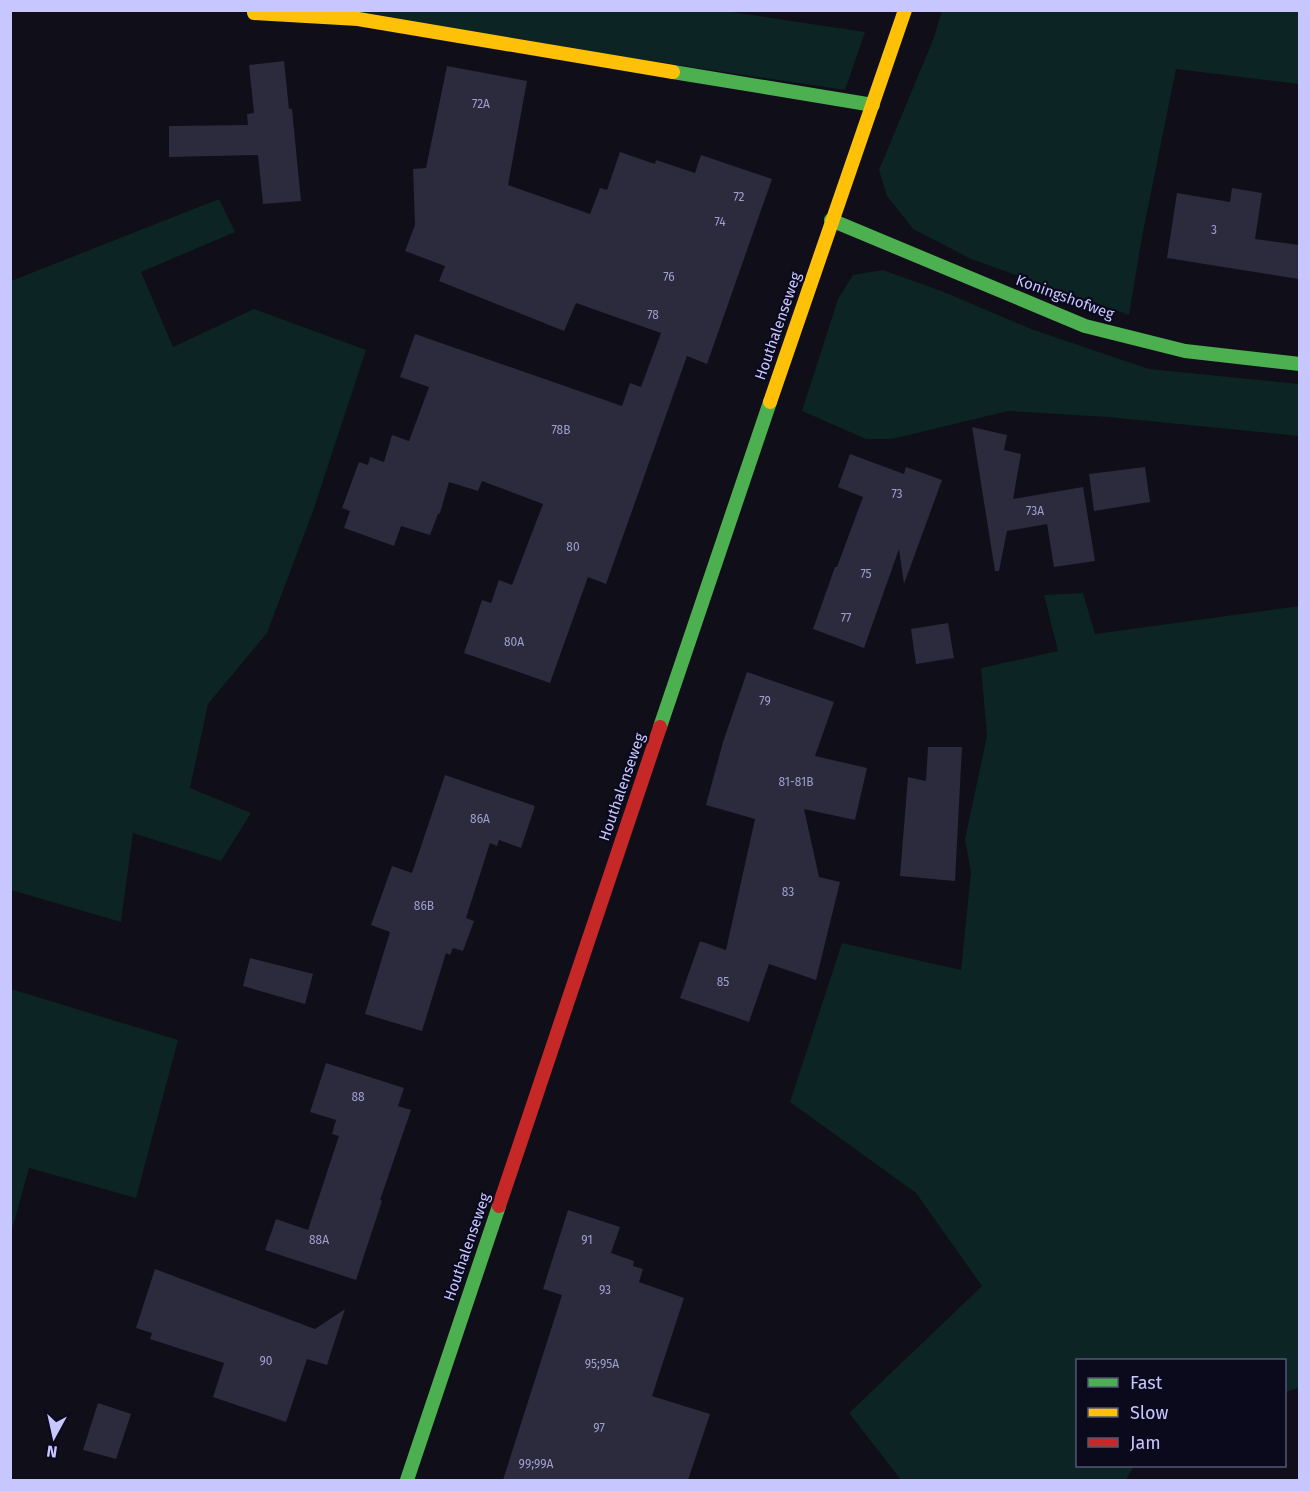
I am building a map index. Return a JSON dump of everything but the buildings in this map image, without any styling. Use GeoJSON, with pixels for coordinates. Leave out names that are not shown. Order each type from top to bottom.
{"type":"FeatureCollection","features":[{"type":"Feature","properties":{"kind":"street","name":"Houthalenseweg"},"geometry":{"type":"LineString","coordinates":[[407,1480],[831,220],[905,10]]}},
{"type":"Feature","properties":{"kind":"street"},"geometry":{"type":"LineString","coordinates":[[254,13],[358,20],[873,105]]}},
{"type":"Feature","properties":{"kind":"street","name":"Koningshofweg"},"geometry":{"type":"LineString","coordinates":[[831,220],[1085,326],[1185,351],[1299,364]]}},
{"type":"Feature","properties":{"kind":"green space"},"geometry":{"type":"Polygon","coordinates":[[[317,11],[725,11],[865,32],[845,90],[317,11]]]}},
{"type":"Feature","properties":{"kind":"green space"},"geometry":{"type":"Polygon","coordinates":[[[942,11],[1299,11],[1299,84],[1176,69],[1142,237],[1129,315],[971,259],[913,229],[887,196],[879,170],[933,40],[942,11]]]}},
{"type":"Feature","properties":{"kind":"green space"},"geometry":{"type":"Polygon","coordinates":[[[219,199],[235,232],[141,272],[173,347],[254,309],[366,350],[313,511],[267,633],[208,704],[190,788],[251,813],[221,861],[133,833],[121,922],[11,890],[11,281],[219,199]]]}},
{"type":"Feature","properties":{"kind":"green space"},"geometry":{"type":"Polygon","coordinates":[[[883,270],[944,292],[1031,329],[1149,369],[1299,384],[1299,436],[1108,417],[1008,411],[892,439],[866,439],[802,411],[838,299],[853,275],[883,270]]]}},
{"type":"Feature","properties":{"kind":"green space"},"geometry":{"type":"Polygon","coordinates":[[[1083,593],[1095,634],[1299,606],[1299,1388],[1286,1392],[1286,1359],[1076,1359],[1076,1467],[1133,1467],[1126,1480],[901,1480],[849,1413],[982,1286],[916,1193],[790,1102],[842,943],[961,970],[971,873],[965,839],[987,736],[981,668],[1058,651],[1044,595],[1083,593]]]}},
{"type":"Feature","properties":{"kind":"green space"},"geometry":{"type":"Polygon","coordinates":[[[11,989],[178,1040],[136,1198],[29,1168],[11,1233],[11,989]]]}},
{"type":"Feature","properties":{"kind":"traffic: fast"},"geometry":{"type":"LineString","coordinates":[[673,72],[873,105]]}},
{"type":"Feature","properties":{"kind":"traffic: fast"},"geometry":{"type":"LineString","coordinates":[[831,220],[1085,326],[1185,351],[1300,364]]}},
{"type":"Feature","properties":{"kind":"traffic: fast"},"geometry":{"type":"LineString","coordinates":[[660,727],[770,402]]}},
{"type":"Feature","properties":{"kind":"traffic: fast"},"geometry":{"type":"LineString","coordinates":[[407,1480],[499,1206]]}},
{"type":"Feature","properties":{"kind":"traffic: slow"},"geometry":{"type":"LineString","coordinates":[[770,402],[905,10]]}},
{"type":"Feature","properties":{"kind":"traffic: slow"},"geometry":{"type":"LineString","coordinates":[[254,13],[358,19],[673,72]]}},
{"type":"Feature","properties":{"kind":"traffic: jam"},"geometry":{"type":"LineString","coordinates":[[499,1206],[660,727]]}}]}
